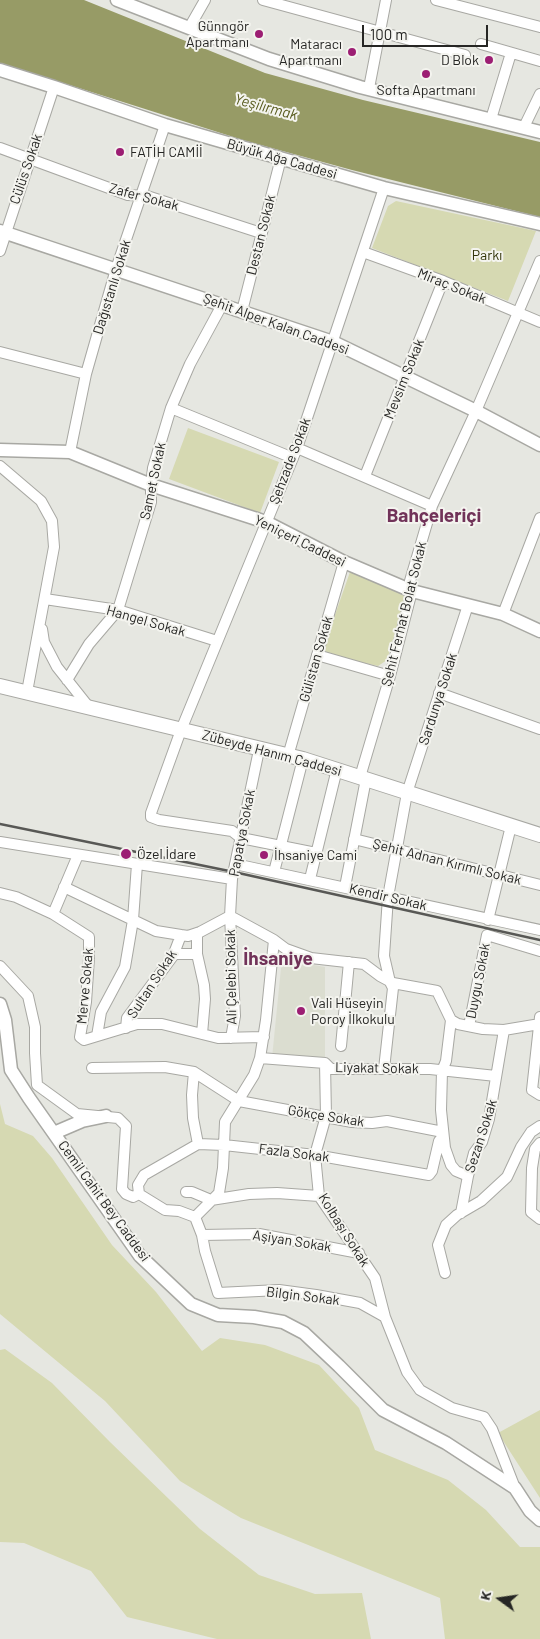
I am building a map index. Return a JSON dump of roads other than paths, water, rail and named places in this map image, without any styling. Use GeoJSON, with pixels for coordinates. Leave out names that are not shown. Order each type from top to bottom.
{"type":"FeatureCollection","features":[{"type":"Feature","properties":{"kind":"main road","name":"Zübeyde Hanım Caddesi"},"geometry":{"type":"LineString","coordinates":[[0,686],[88,706],[259,750],[303,759],[540,835]]}},
{"type":"Feature","properties":{"kind":"street"},"geometry":{"type":"LineString","coordinates":[[117,0],[268,59],[360,87],[540,132]]}},
{"type":"Feature","properties":{"kind":"street"},"geometry":{"type":"LineString","coordinates":[[190,28],[205,0]]}},
{"type":"Feature","properties":{"kind":"street"},"geometry":{"type":"LineString","coordinates":[[263,0],[465,55]]}},
{"type":"Feature","properties":{"kind":"street"},"geometry":{"type":"LineString","coordinates":[[369,88],[386,0]]}},
{"type":"Feature","properties":{"kind":"street"},"geometry":{"type":"LineString","coordinates":[[436,0],[540,27]]}},
{"type":"Feature","properties":{"kind":"street"},"geometry":{"type":"LineString","coordinates":[[481,44],[540,61]]}},
{"type":"Feature","properties":{"kind":"street"},"geometry":{"type":"LineString","coordinates":[[492,119],[511,53]]}},
{"type":"Feature","properties":{"kind":"street","name":"Büyük Ağa Caddesi"},"geometry":{"type":"LineString","coordinates":[[0,70],[165,125],[384,188],[540,224]]}},
{"type":"Feature","properties":{"kind":"street","name":"Cülüs Sokak"},"geometry":{"type":"LineString","coordinates":[[0,251],[3,232],[54,87]]}},
{"type":"Feature","properties":{"kind":"street"},"geometry":{"type":"LineString","coordinates":[[524,127],[540,94]]}},
{"type":"Feature","properties":{"kind":"street","name":"Dağıstanlı Sokak"},"geometry":{"type":"LineString","coordinates":[[70,452],[86,374],[116,269],[165,125]]}},
{"type":"Feature","properties":{"kind":"street","name":"Zafer Sokak"},"geometry":{"type":"LineString","coordinates":[[0,148],[128,195],[147,196],[261,233]]}},
{"type":"Feature","properties":{"kind":"street","name":"Destan Sokak"},"geometry":{"type":"LineString","coordinates":[[242,312],[281,158]]}},
{"type":"Feature","properties":{"kind":"street","name":"Şehzade Sokak"},"geometry":{"type":"LineString","coordinates":[[241,838],[232,831],[159,820],[151,817],[151,812],[181,730],[295,453],[384,188]]}},
{"type":"Feature","properties":{"kind":"street","name":"Şehit Alper Kalan Caddesi"},"geometry":{"type":"LineString","coordinates":[[3,232],[333,342],[476,411],[540,445]]}},
{"type":"Feature","properties":{"kind":"street","name":"Miraç Sokak"},"geometry":{"type":"LineString","coordinates":[[363,252],[443,281],[540,322]]}},
{"type":"Feature","properties":{"kind":"street","name":"Şehit Ferhat Bolat Sokak"},"geometry":{"type":"LineString","coordinates":[[345,887],[363,778],[412,591],[410,580],[432,506],[476,411],[540,261]]}},
{"type":"Feature","properties":{"kind":"street","name":"Mevsim Sokak"},"geometry":{"type":"LineString","coordinates":[[365,476],[443,281]]}},
{"type":"Feature","properties":{"kind":"street","name":"Samet Sokak"},"geometry":{"type":"LineString","coordinates":[[67,680],[89,644],[118,610],[152,502],[153,468],[171,408],[190,364],[222,305]]}},
{"type":"Feature","properties":{"kind":"street"},"geometry":{"type":"LineString","coordinates":[[0,352],[86,374]]}},
{"type":"Feature","properties":{"kind":"street"},"geometry":{"type":"LineString","coordinates":[[171,408],[365,476],[432,506]]}},
{"type":"Feature","properties":{"kind":"street","name":"Yeniçeri Caddesi"},"geometry":{"type":"LineString","coordinates":[[0,450],[70,452],[151,485],[266,522],[344,562],[412,591],[503,614],[540,631]]}},
{"type":"Feature","properties":{"kind":"street"},"geometry":{"type":"LineString","coordinates":[[0,466],[41,501],[52,521],[54,547],[27,692]]}},
{"type":"Feature","properties":{"kind":"street"},"geometry":{"type":"LineString","coordinates":[[503,614],[540,518]]}},
{"type":"Feature","properties":{"kind":"street","name":"Gülistan Sokak"},"geometry":{"type":"LineString","coordinates":[[288,756],[344,562]]}},
{"type":"Feature","properties":{"kind":"street","name":"Hangel Sokak"},"geometry":{"type":"LineString","coordinates":[[45,599],[118,610],[217,641]]}},
{"type":"Feature","properties":{"kind":"street","name":"Sardunya Sokak"},"geometry":{"type":"LineString","coordinates":[[384,1069],[393,988],[384,956],[388,897],[407,793],[468,604]]}},
{"type":"Feature","properties":{"kind":"street"},"geometry":{"type":"LineString","coordinates":[[41,620],[44,642],[57,667],[88,706]]}},
{"type":"Feature","properties":{"kind":"street"},"geometry":{"type":"LineString","coordinates":[[317,655],[390,676]]}},
{"type":"Feature","properties":{"kind":"street"},"geometry":{"type":"LineString","coordinates":[[439,693],[540,729]]}},
{"type":"Feature","properties":{"kind":"street","name":"Papatya Sokak"},"geometry":{"type":"LineString","coordinates":[[230,916],[232,878],[259,750]]}},
{"type":"Feature","properties":{"kind":"street"},"geometry":{"type":"LineString","coordinates":[[274,872],[303,759]]}},
{"type":"Feature","properties":{"kind":"street"},"geometry":{"type":"LineString","coordinates":[[310,880],[337,769]]}},
{"type":"Feature","properties":{"kind":"street"},"geometry":{"type":"LineString","coordinates":[[488,920],[511,826]]}},
{"type":"Feature","properties":{"kind":"street"},"geometry":{"type":"LineString","coordinates":[[241,838],[316,854]]}},
{"type":"Feature","properties":{"kind":"street","name":"Şehit Adnan Kırımlı Sokak"},"geometry":{"type":"LineString","coordinates":[[354,839],[540,885]]}},
{"type":"Feature","properties":{"kind":"street"},"geometry":{"type":"LineString","coordinates":[[0,842],[232,878]]}},
{"type":"Feature","properties":{"kind":"street"},"geometry":{"type":"LineString","coordinates":[[0,893],[16,897],[53,914],[78,855]]}},
{"type":"Feature","properties":{"kind":"street"},"geometry":{"type":"LineString","coordinates":[[97,1036],[101,1012],[125,967],[133,920],[137,864]]}},
{"type":"Feature","properties":{"kind":"street","name":"Kendir Sokak"},"geometry":{"type":"LineString","coordinates":[[235,864],[540,930]]}},
{"type":"Feature","properties":{"kind":"street"},"geometry":{"type":"LineString","coordinates":[[64,887],[156,931],[181,935]]}},
{"type":"Feature","properties":{"kind":"street","name":"Merve Sokak"},"geometry":{"type":"LineString","coordinates":[[53,914],[88,937],[89,958],[86,1002],[80,1037],[85,1040],[137,1024],[162,1024],[218,1038],[264,1037]]}},
{"type":"Feature","properties":{"kind":"street"},"geometry":{"type":"LineString","coordinates":[[230,916],[274,940],[286,949],[311,958],[364,964],[390,982],[437,992],[451,1020],[446,1061],[442,1071],[444,1148],[451,1165],[456,1171],[468,1176]]}},
{"type":"Feature","properties":{"kind":"street","name":"Sultan Sokak"},"geometry":{"type":"LineString","coordinates":[[126,1028],[127,1018],[174,954],[181,935],[188,936],[197,933],[230,916]]}},
{"type":"Feature","properties":{"kind":"street","name":"Ali Çelebi Sokak"},"geometry":{"type":"LineString","coordinates":[[230,916],[235,1016],[231,1038]]}},
{"type":"Feature","properties":{"kind":"street"},"geometry":{"type":"LineString","coordinates":[[197,933],[197,954],[205,999],[202,1034]]}},
{"type":"Feature","properties":{"kind":"street","name":"Duygu Sokak"},"geometry":{"type":"LineString","coordinates":[[469,1026],[487,935],[540,951]]}},
{"type":"Feature","properties":{"kind":"street"},"geometry":{"type":"LineString","coordinates":[[195,1216],[219,1193],[223,1168],[225,1122],[254,1075],[260,1058],[274,940]]}},
{"type":"Feature","properties":{"kind":"street"},"geometry":{"type":"LineString","coordinates":[[174,954],[197,954]]}},
{"type":"Feature","properties":{"kind":"street"},"geometry":{"type":"LineString","coordinates":[[341,1046],[349,962]]}},
{"type":"Feature","properties":{"kind":"street"},"geometry":{"type":"LineString","coordinates":[[0,966],[28,996],[35,1027],[37,1085],[77,1114],[118,1118],[126,1126],[122,1189],[126,1194],[133,1197],[139,1194]]}},
{"type":"Feature","properties":{"kind":"street","name":"Cemil Cahit Bey Caddesi"},"geometry":{"type":"LineString","coordinates":[[0,1004],[5,1020],[11,1070],[140,1256],[191,1304],[218,1315],[254,1317],[283,1322],[304,1333],[383,1410],[446,1443],[515,1488],[530,1511],[540,1520]]}},
{"type":"Feature","properties":{"kind":"street"},"geometry":{"type":"LineString","coordinates":[[451,1020],[458,1024],[504,1030],[540,1022],[532,1090],[540,1095]]}},
{"type":"Feature","properties":{"kind":"street","name":"Sezan Sokak"},"geometry":{"type":"LineString","coordinates":[[461,1213],[474,1153],[482,1142],[490,1118],[504,1030]]}},
{"type":"Feature","properties":{"kind":"street","name":"Liyakat Sokak"},"geometry":{"type":"LineString","coordinates":[[260,1058],[325,1064],[331,1069],[442,1071],[496,1076]]}},
{"type":"Feature","properties":{"kind":"street","name":"Kolbaşı Sokak"},"geometry":{"type":"LineString","coordinates":[[325,1064],[326,1116],[315,1155],[319,1196],[375,1278],[384,1317],[407,1372],[420,1390],[452,1408],[484,1417],[492,1429],[515,1488]]}},
{"type":"Feature","properties":{"kind":"street"},"geometry":{"type":"LineString","coordinates":[[92,1068],[165,1067],[194,1072],[239,1101]]}},
{"type":"Feature","properties":{"kind":"street"},"geometry":{"type":"LineString","coordinates":[[139,1194],[138,1185],[144,1175],[198,1144],[193,1118],[194,1072]]}},
{"type":"Feature","properties":{"kind":"street","name":"Gökçe Sokak"},"geometry":{"type":"LineString","coordinates":[[239,1101],[352,1122],[372,1123],[387,1121],[443,1134]]}},
{"type":"Feature","properties":{"kind":"street"},"geometry":{"type":"LineString","coordinates":[[54,1134],[82,1121],[106,1116]]}},
{"type":"Feature","properties":{"kind":"street"},"geometry":{"type":"LineString","coordinates":[[445,1273],[438,1244],[446,1225],[481,1201],[507,1177],[521,1147],[531,1132],[540,1126]]}},
{"type":"Feature","properties":{"kind":"street","name":"Fazla Sokak"},"geometry":{"type":"LineString","coordinates":[[198,1144],[315,1155],[429,1175],[432,1171],[439,1141],[443,1134]]}},
{"type":"Feature","properties":{"kind":"street"},"geometry":{"type":"LineString","coordinates":[[540,1143],[535,1149],[532,1168],[531,1212],[540,1219]]}},
{"type":"Feature","properties":{"kind":"street"},"geometry":{"type":"LineString","coordinates":[[186,1192],[192,1192],[211,1200],[277,1192],[319,1196]]}},
{"type":"Feature","properties":{"kind":"street"},"geometry":{"type":"LineString","coordinates":[[139,1194],[165,1210],[179,1211],[195,1216]]}},
{"type":"Feature","properties":{"kind":"street"},"geometry":{"type":"LineString","coordinates":[[195,1216],[202,1234]]}},
{"type":"Feature","properties":{"kind":"street","name":"Aşiyan Sokak"},"geometry":{"type":"LineString","coordinates":[[202,1234],[259,1234],[359,1253]]}},
{"type":"Feature","properties":{"kind":"street","name":"Bilgin Sokak"},"geometry":{"type":"LineString","coordinates":[[202,1234],[205,1251],[218,1292],[279,1290],[316,1295],[360,1303],[384,1317]]}},
{"type":"Feature","properties":{"kind":"water","name":"Yeşilırmak"},"geometry":{"type":"Polygon","coordinates":[[[0,0],[84,0],[265,73],[363,100],[540,142],[540,217],[352,170],[246,141],[0,63],[0,0]]]}},
{"type":"Feature","properties":{"kind":"railway"},"geometry":{"type":"LineString","coordinates":[[0,824],[234,872],[540,940]]}},
{"type":"Feature","properties":{"kind":"place","name":"Günngör Apartmanı"},"geometry":{"type":"Point","coordinates":[259,34]}},
{"type":"Feature","properties":{"kind":"place","name":"Mataracı Apartmanı"},"geometry":{"type":"Point","coordinates":[352,52]}},
{"type":"Feature","properties":{"kind":"place","name":"D Blok"},"geometry":{"type":"Point","coordinates":[489,60]}},
{"type":"Feature","properties":{"kind":"place","name":"Softa Apartmanı"},"geometry":{"type":"Point","coordinates":[426,74]}},
{"type":"Feature","properties":{"kind":"place","name":"FATİH CAMİİ"},"geometry":{"type":"Point","coordinates":[120,152]}},
{"type":"Feature","properties":{"kind":"place","name":"Özel İdare"},"geometry":{"type":"Point","coordinates":[126,854]}},
{"type":"Feature","properties":{"kind":"place","name":"İhsaniye Cami"},"geometry":{"type":"Point","coordinates":[264,855]}},
{"type":"Feature","properties":{"kind":"place","name":"Vali Hüseyin Poroy İlkokulu"},"geometry":{"type":"Point","coordinates":[301,1011]}},
{"type":"Feature","properties":{"kind":"district","name":"Bahçeleriçi"},"geometry":{"type":"Point","coordinates":[434,516]}},
{"type":"Feature","properties":{"kind":"district","name":"İhsaniye"},"geometry":{"type":"Point","coordinates":[278,959]}},
{"type":"Feature","properties":{"kind":"park label","name":"Parkı"},"geometry":{"type":"Point","coordinates":[487,255]}}]}
